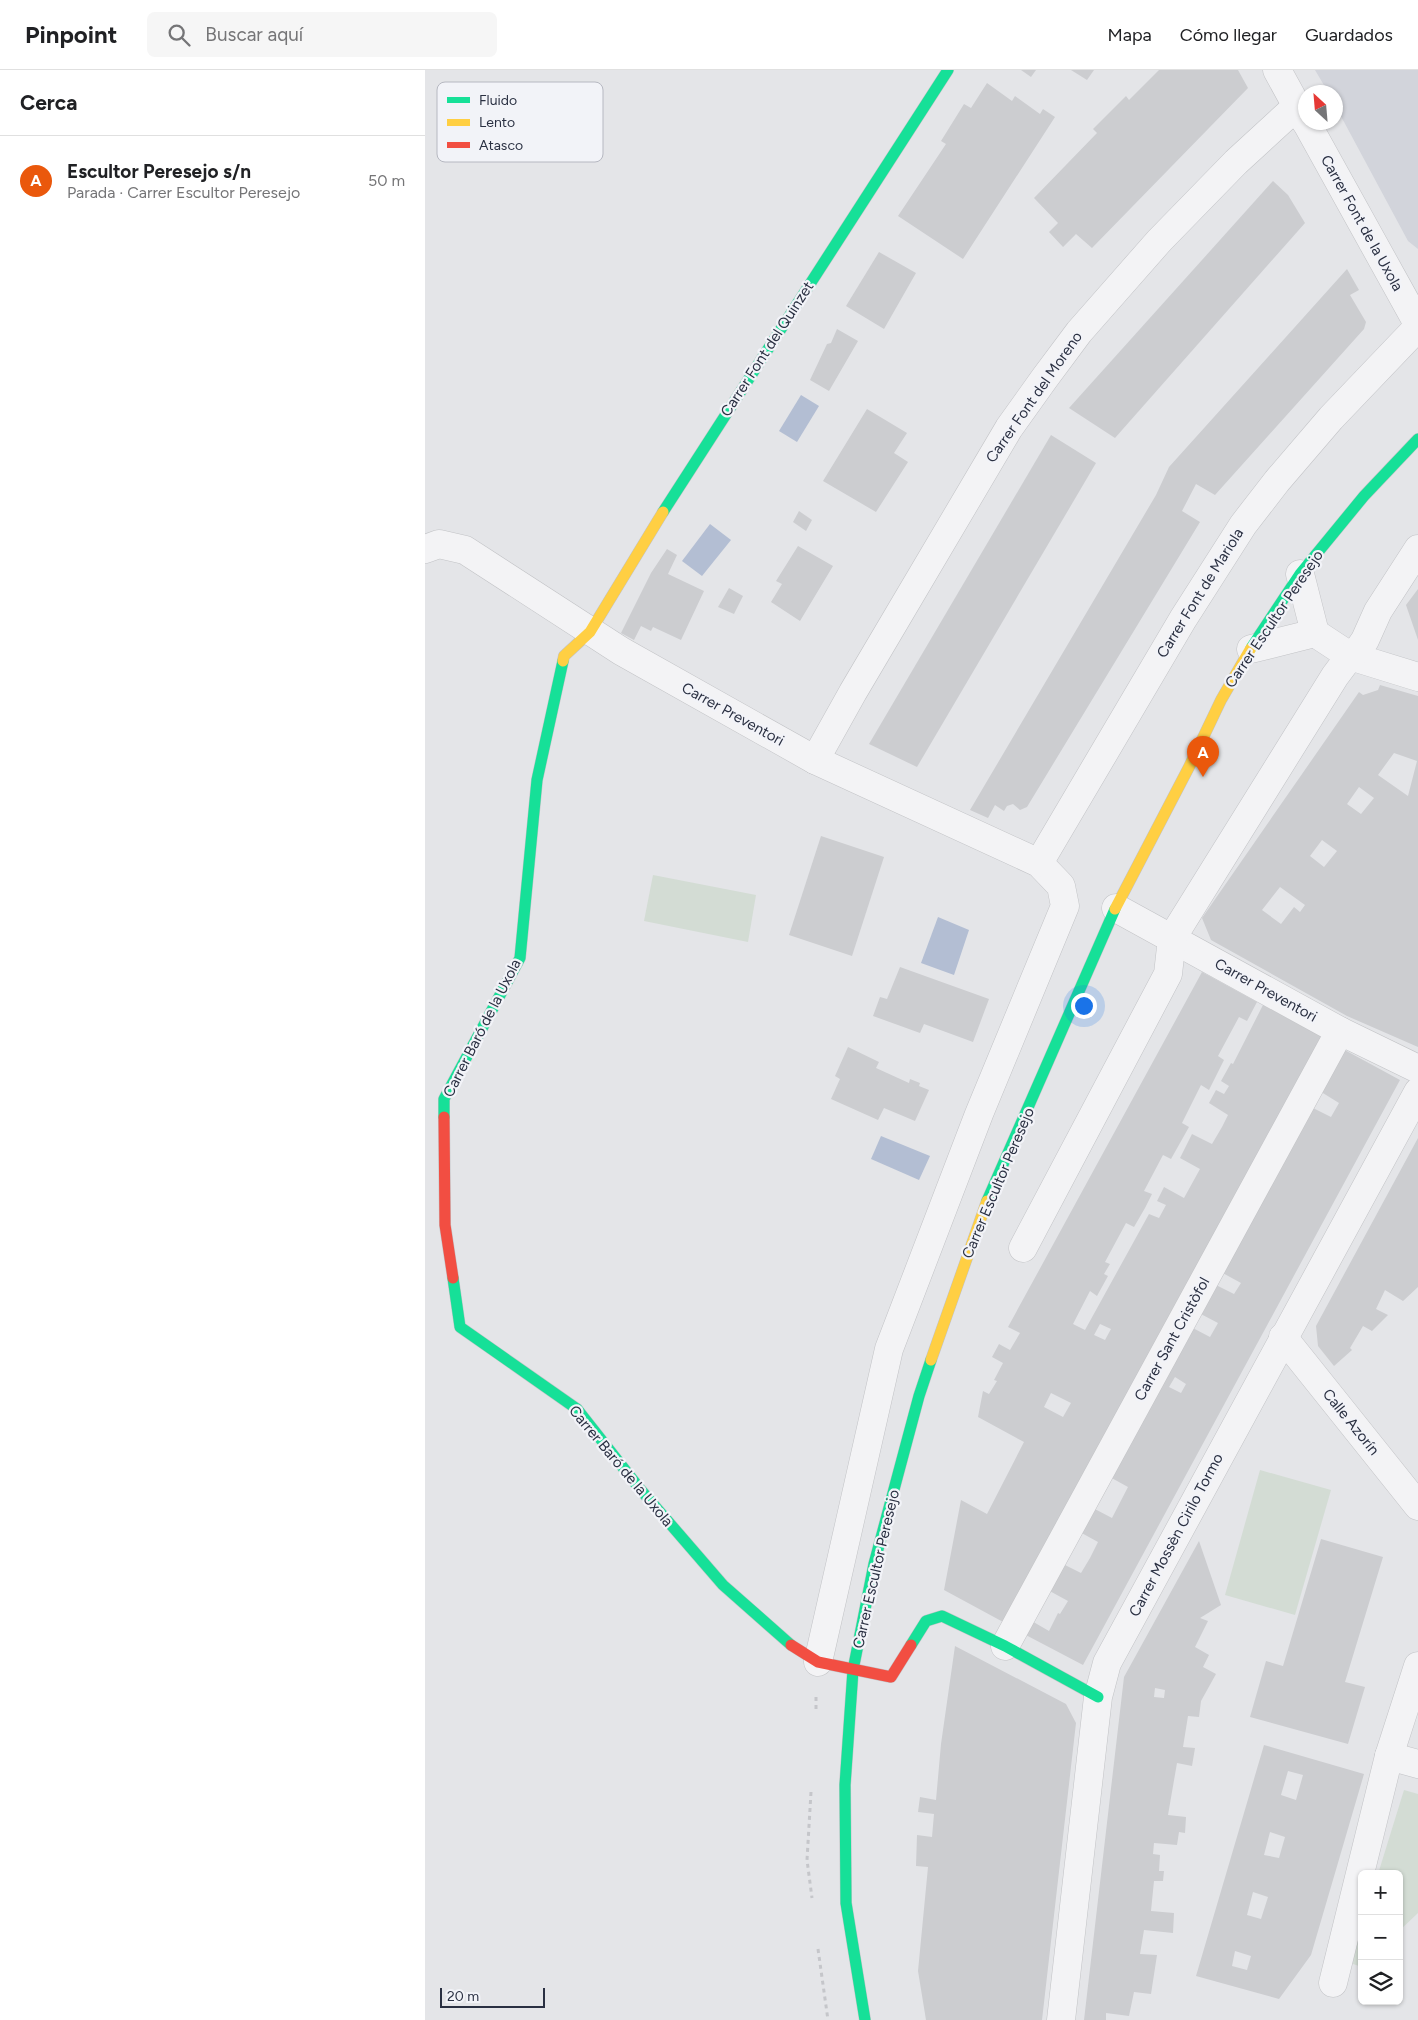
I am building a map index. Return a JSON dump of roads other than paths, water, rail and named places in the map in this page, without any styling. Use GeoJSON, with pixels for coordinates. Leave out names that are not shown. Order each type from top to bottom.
{"type":"FeatureCollection","features":[{"type":"Feature","properties":{"kind":"street","name":"Carrer Font del Quinzet"},"geometry":{"type":"LineString","coordinates":[[590,632],[688,471],[949,70]]}},
{"type":"Feature","properties":{"kind":"street","name":"Carrer Font de la Uxola"},"geometry":{"type":"LineString","coordinates":[[1277,70],[1298,107]]}},
{"type":"Feature","properties":{"kind":"street","name":"Carrer Font del Moreno"},"geometry":{"type":"LineString","coordinates":[[815,760],[1009,428],[1079,332],[1159,241],[1236,162],[1298,119]]}},
{"type":"Feature","properties":{"kind":"street","name":"Carrer Font de la Uxola"},"geometry":{"type":"LineString","coordinates":[[1311,130],[1418,326]]}},
{"type":"Feature","properties":{"kind":"street","name":"Carrer Font de Mariola"},"geometry":{"type":"LineString","coordinates":[[1039,863],[1183,619],[1243,524],[1277,480],[1331,418],[1418,326]]}},
{"type":"Feature","properties":{"kind":"street","name":"Carrer Escultor Peresejo"},"geometry":{"type":"LineString","coordinates":[[865,2020],[846,1903],[845,1785],[853,1670],[874,1564],[919,1396],[949,1306],[981,1216],[1116,908],[1189,767],[1221,700],[1251,649],[1301,574],[1364,496],[1418,439]]}},
{"type":"Feature","properties":{"kind":"street","name":"Carrer Preventori"},"geometry":{"type":"LineString","coordinates":[[432,546],[465,550],[621,651],[815,760],[1039,863]]}},
{"type":"Feature","properties":{"kind":"street"},"geometry":{"type":"LineString","coordinates":[[1023,1248],[1168,974],[1173,938],[1335,676],[1365,640],[1378,611],[1418,549]]}},
{"type":"Feature","properties":{"kind":"street"},"geometry":{"type":"LineString","coordinates":[[1301,574],[1315,633],[1350,656],[1418,677]]}},
{"type":"Feature","properties":{"kind":"street","name":"Carrer Baró de la Uxola"},"geometry":{"type":"LineString","coordinates":[[590,632],[564,656],[537,780],[520,958],[444,1099],[445,1225],[461,1327],[577,1409],[640,1489],[723,1585],[784,1642],[818,1662],[891,1677],[926,1621],[942,1616],[1005,1646]]}},
{"type":"Feature","properties":{"kind":"street"},"geometry":{"type":"LineString","coordinates":[[1251,649],[1315,633]]}},
{"type":"Feature","properties":{"kind":"street"},"geometry":{"type":"LineString","coordinates":[[818,1662],[889,1349],[979,1114],[1065,906],[1061,886],[1039,863]]}},
{"type":"Feature","properties":{"kind":"street","name":"Carrer Preventori"},"geometry":{"type":"LineString","coordinates":[[1116,908],[1340,1031],[1418,1069]]}},
{"type":"Feature","properties":{"kind":"street","name":"Carrer Sant Cristòfol"},"geometry":{"type":"LineString","coordinates":[[1005,1646],[1340,1031]]}},
{"type":"Feature","properties":{"kind":"street","name":"Carrer Mossèn Cirilo Tormo"},"geometry":{"type":"LineString","coordinates":[[1061,2020],[1098,1697],[1107,1663],[1418,1092]]}},
{"type":"Feature","properties":{"kind":"street","name":"Calle Azorín"},"geometry":{"type":"LineString","coordinates":[[1283,1337],[1418,1506]]}},
{"type":"Feature","properties":{"kind":"street"},"geometry":{"type":"LineString","coordinates":[[1005,1646],[1098,1697]]}},
{"type":"Feature","properties":{"kind":"street"},"geometry":{"type":"LineString","coordinates":[[1333,1983],[1389,1756],[1418,1666]]}},
{"type":"Feature","properties":{"kind":"street"},"geometry":{"type":"LineString","coordinates":[[1389,1756],[1418,1764]]}},
{"type":"Feature","properties":{"kind":"water"},"geometry":{"type":"Polygon","coordinates":[[[801,395],[819,406],[797,442],[779,431],[801,395]]]}},
{"type":"Feature","properties":{"kind":"water"},"geometry":{"type":"Polygon","coordinates":[[[710,524],[731,540],[702,576],[682,561],[710,524]]]}},
{"type":"Feature","properties":{"kind":"water"},"geometry":{"type":"Polygon","coordinates":[[[938,917],[969,930],[954,975],[921,963],[938,917]]]}},
{"type":"Feature","properties":{"kind":"water"},"geometry":{"type":"Polygon","coordinates":[[[881,1136],[930,1156],[919,1180],[871,1159],[881,1136]]]}},
{"type":"Feature","properties":{"kind":"place","name":"Escultor Peresejo s/n"},"geometry":{"type":"Point","coordinates":[1203,777]}}]}
